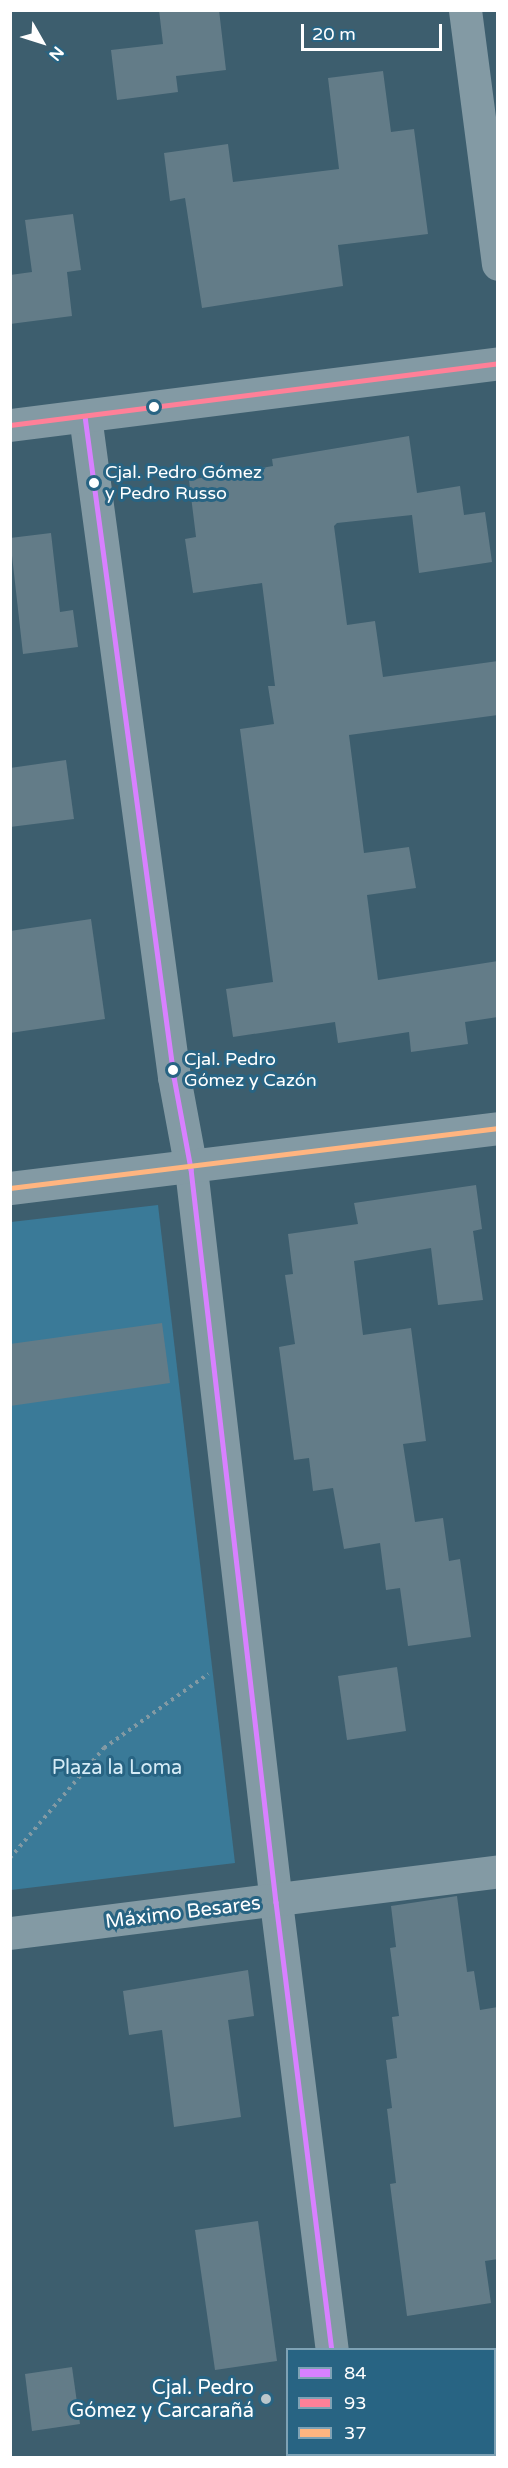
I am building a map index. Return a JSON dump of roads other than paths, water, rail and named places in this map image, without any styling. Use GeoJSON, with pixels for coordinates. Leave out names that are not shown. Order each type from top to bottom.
{"type":"FeatureCollection","features":[{"type":"Feature","properties":{"kind":"street"},"geometry":{"type":"LineString","coordinates":[[465,10],[498,264]]}},
{"type":"Feature","properties":{"kind":"street"},"geometry":{"type":"LineString","coordinates":[[10,425],[498,363]]}},
{"type":"Feature","properties":{"kind":"street"},"geometry":{"type":"LineString","coordinates":[[85,416],[174,1077],[191,1169],[245,1648],[332,2348]]}},
{"type":"Feature","properties":{"kind":"street"},"geometry":{"type":"LineString","coordinates":[[10,1188],[191,1169],[498,1128]]}},
{"type":"Feature","properties":{"kind":"street","name":"Máximo Besares"},"geometry":{"type":"LineString","coordinates":[[10,1933],[276,1902],[498,1871]]}},
{"type":"Feature","properties":{"kind":"place","name":"Cjal. Pedro Gómez y Pedro Russo"},"geometry":{"type":"Point","coordinates":[94,483]}},
{"type":"Feature","properties":{"kind":"place","name":"Cjal. Pedro Gómez y Cazón"},"geometry":{"type":"Point","coordinates":[173,1070]}},
{"type":"Feature","properties":{"kind":"place","name":"Cjal. Pedro Gómez y Carcarañá"},"geometry":{"type":"Point","coordinates":[266,2399]}},
{"type":"Feature","properties":{"kind":"park label","name":"Plaza la Loma"},"geometry":{"type":"Point","coordinates":[117,1768]}}]}
